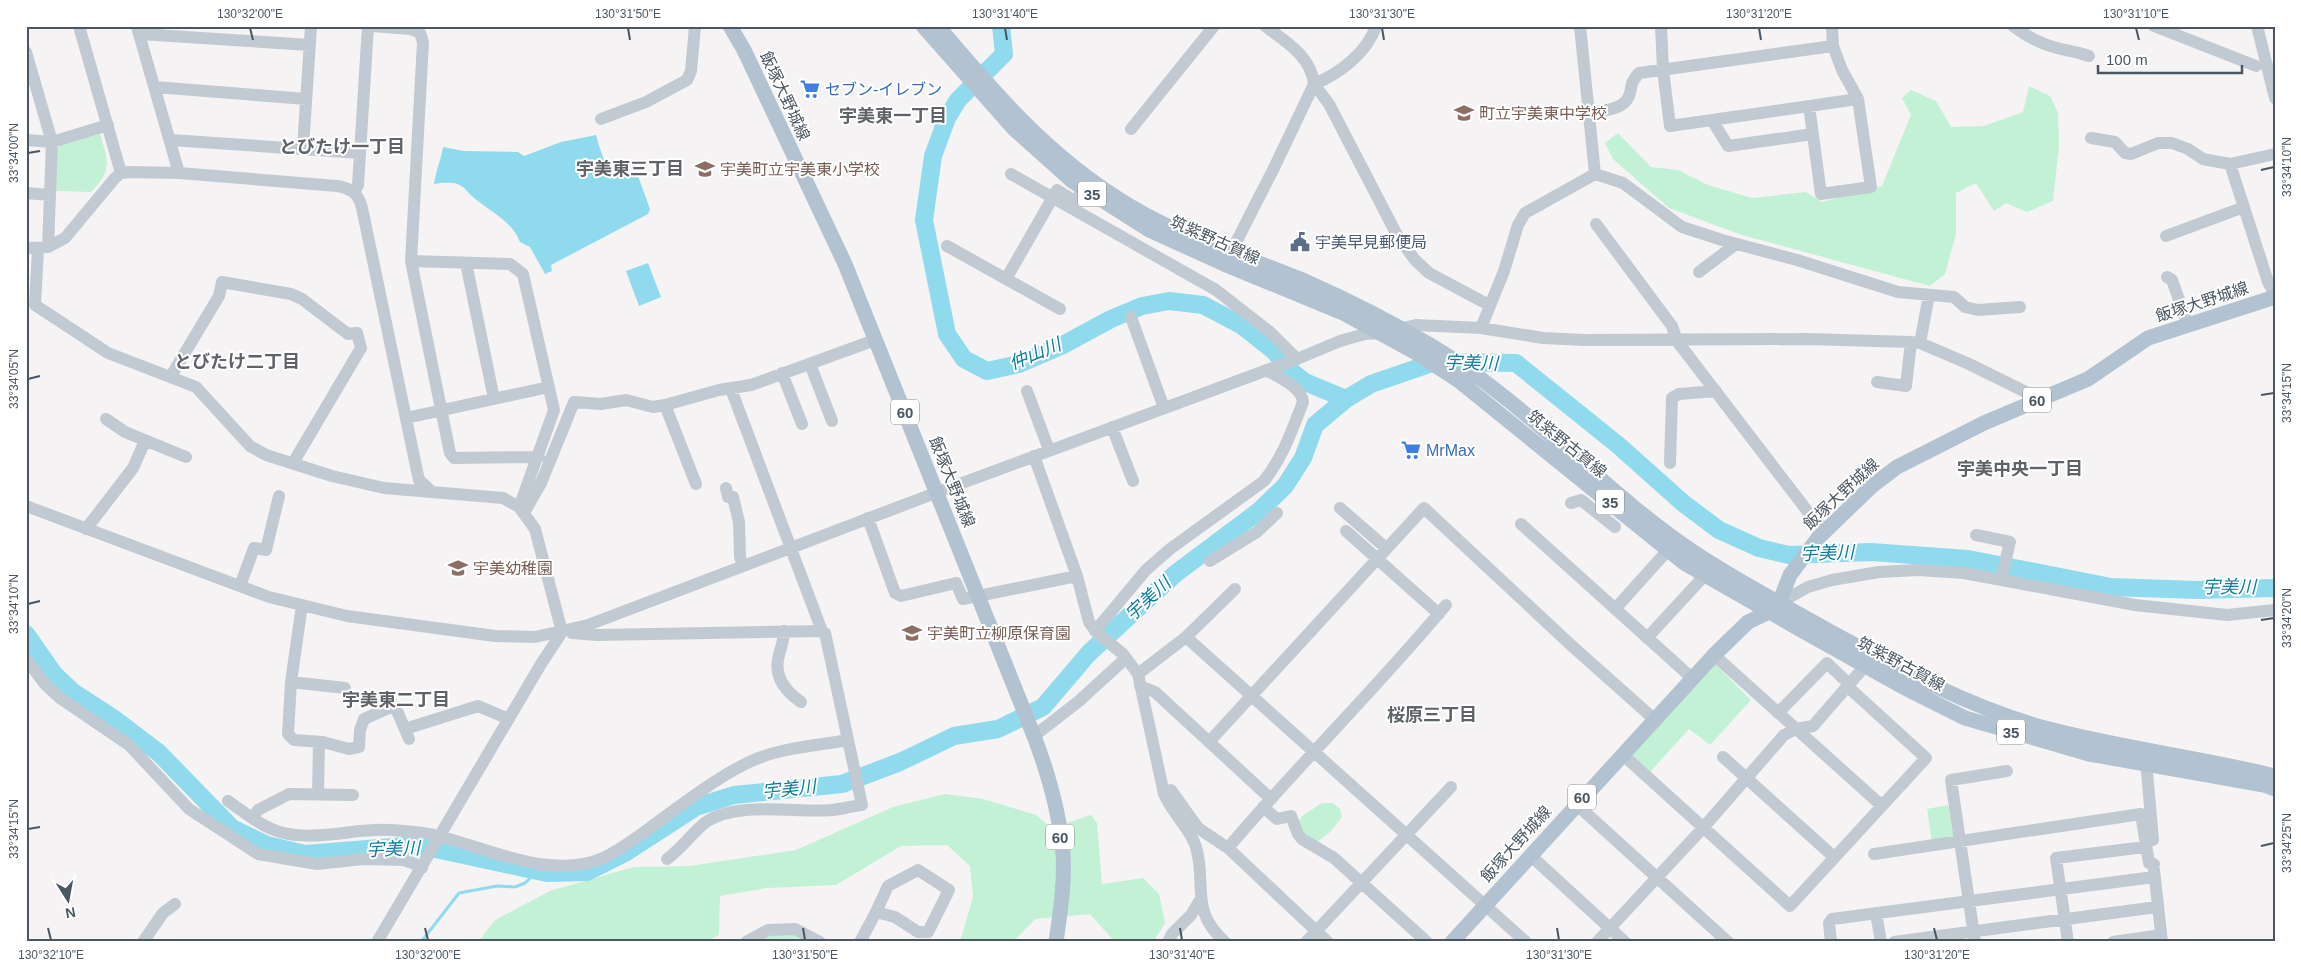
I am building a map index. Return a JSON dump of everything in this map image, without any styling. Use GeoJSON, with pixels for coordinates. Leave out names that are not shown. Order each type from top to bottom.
{"type":"FeatureCollection","features":[{"type":"Feature","properties":{"kind":"main road","name":"飯塚大野城線"},"geometry":{"type":"LineString","coordinates":[[730,26],[744,50],[845,264],[980,596],[1046,768],[1058,818],[1063,855],[1056,942]]}},
{"type":"Feature","properties":{"kind":"main road","name":"筑紫野古賀線"},"geometry":{"type":"LineString","coordinates":[[923,26],[986,90],[1023,124],[1074,167],[1110,193],[1144,214],[1227,258],[1383,333],[1418,354],[1459,381],[1684,563],[1705,575],[1925,682],[1996,712],[2088,739],[2275,776]]}},
{"type":"Feature","properties":{"kind":"main road","name":"筑紫野古賀線"},"geometry":{"type":"LineString","coordinates":[[938,26],[966,68]]}},
{"type":"Feature","properties":{"kind":"main road","name":"筑紫野古賀線"},"geometry":{"type":"LineString","coordinates":[[986,90],[1014,128],[1084,189],[1149,230],[1227,258],[1304,281],[1369,310],[1436,348],[1481,379],[1685,546],[1865,666],[1964,721],[2089,754],[2275,789]]}},
{"type":"Feature","properties":{"kind":"main road","name":"飯塚大野城線"},"geometry":{"type":"LineString","coordinates":[[1452,942],[1714,655],[1748,622],[1774,607],[1790,575],[1822,534],[1872,486],[1897,467],[1984,423],[2088,379],[2148,338],[2275,295]]}},
{"type":"Feature","properties":{"kind":"street"},"geometry":{"type":"LineString","coordinates":[[79,26],[121,173]]}},
{"type":"Feature","properties":{"kind":"street"},"geometry":{"type":"LineString","coordinates":[[303,148],[311,26]]}},
{"type":"Feature","properties":{"kind":"street"},"geometry":{"type":"LineString","coordinates":[[354,192],[358,185],[368,26]]}},
{"type":"Feature","properties":{"kind":"street"},"geometry":{"type":"LineString","coordinates":[[373,26],[411,29],[420,33],[423,42],[410,261],[450,454],[454,458],[539,457]]}},
{"type":"Feature","properties":{"kind":"street"},"geometry":{"type":"LineString","coordinates":[[601,119],[646,102],[687,80],[691,72],[695,26]]}},
{"type":"Feature","properties":{"kind":"street"},"geometry":{"type":"LineString","coordinates":[[1131,130],[1214,26]]}},
{"type":"Feature","properties":{"kind":"street"},"geometry":{"type":"LineString","coordinates":[[1227,258],[1274,168],[1314,84],[1313,72],[1307,61],[1265,26]]}},
{"type":"Feature","properties":{"kind":"street"},"geometry":{"type":"LineString","coordinates":[[1314,84],[1330,77],[1360,53],[1376,26]]}},
{"type":"Feature","properties":{"kind":"street"},"geometry":{"type":"LineString","coordinates":[[1580,26],[1588,114],[1596,174]]}},
{"type":"Feature","properties":{"kind":"street"},"geometry":{"type":"LineString","coordinates":[[1661,26],[1663,70],[1670,126],[1858,99]]}},
{"type":"Feature","properties":{"kind":"street"},"geometry":{"type":"LineString","coordinates":[[1810,106],[1821,194],[1871,187],[1858,99],[1842,70],[1833,46],[1832,26]]}},
{"type":"Feature","properties":{"kind":"street"},"geometry":{"type":"LineString","coordinates":[[2013,26],[2041,42],[2089,56]]}},
{"type":"Feature","properties":{"kind":"street"},"geometry":{"type":"LineString","coordinates":[[2154,26],[2256,66]]}},
{"type":"Feature","properties":{"kind":"street"},"geometry":{"type":"LineString","coordinates":[[2257,26],[2275,98]]}},
{"type":"Feature","properties":{"kind":"street"},"geometry":{"type":"LineString","coordinates":[[179,174],[171,140],[138,30],[310,45]]}},
{"type":"Feature","properties":{"kind":"street"},"geometry":{"type":"LineString","coordinates":[[1588,114],[1620,106],[1628,98],[1631,82],[1639,73],[1833,46]]}},
{"type":"Feature","properties":{"kind":"street"},"geometry":{"type":"LineString","coordinates":[[26,52],[32,89],[52,142],[49,196],[37,248],[31,305],[108,353],[196,387],[250,446],[266,455],[332,476],[384,488],[495,496],[522,510],[535,529],[562,632],[541,664],[377,942]]}},
{"type":"Feature","properties":{"kind":"street"},"geometry":{"type":"LineString","coordinates":[[1314,84],[1329,104],[1397,235],[1415,260],[1429,273],[1489,305]]}},
{"type":"Feature","properties":{"kind":"street"},"geometry":{"type":"LineString","coordinates":[[155,87],[306,99]]}},
{"type":"Feature","properties":{"kind":"street"},"geometry":{"type":"LineString","coordinates":[[1712,120],[1728,146],[1813,134]]}},
{"type":"Feature","properties":{"kind":"street"},"geometry":{"type":"LineString","coordinates":[[26,140],[52,142],[108,126]]}},
{"type":"Feature","properties":{"kind":"street"},"geometry":{"type":"LineString","coordinates":[[2091,138],[2115,142],[2125,153],[2131,154],[2158,143],[2172,143],[2188,149],[2203,159],[2230,164],[2275,154]]}},
{"type":"Feature","properties":{"kind":"street"},"geometry":{"type":"LineString","coordinates":[[171,140],[360,153]]}},
{"type":"Feature","properties":{"kind":"street"},"geometry":{"type":"LineString","coordinates":[[2230,164],[2268,282],[2275,295]]}},
{"type":"Feature","properties":{"kind":"street"},"geometry":{"type":"LineString","coordinates":[[37,248],[65,238],[121,173],[139,171],[337,186],[354,192],[362,208],[420,480],[431,491]]}},
{"type":"Feature","properties":{"kind":"street"},"geometry":{"type":"LineString","coordinates":[[1011,174],[1216,290],[1270,332],[1297,359]]}},
{"type":"Feature","properties":{"kind":"street"},"geometry":{"type":"LineString","coordinates":[[1481,328],[1504,272],[1518,225],[1525,213],[1596,174],[1623,183],[1682,227],[1736,244],[1797,260],[1898,292],[1954,297],[1965,307],[1978,310],[2020,307]]}},
{"type":"Feature","properties":{"kind":"street"},"geometry":{"type":"LineString","coordinates":[[1006,279],[1057,190],[1075,201],[1084,189]]}},
{"type":"Feature","properties":{"kind":"street"},"geometry":{"type":"LineString","coordinates":[[26,193],[49,196]]}},
{"type":"Feature","properties":{"kind":"street"},"geometry":{"type":"LineString","coordinates":[[2166,236],[2244,207]]}},
{"type":"Feature","properties":{"kind":"street"},"geometry":{"type":"LineString","coordinates":[[1596,224],[1672,326],[1677,341],[1815,521],[1822,534]]}},
{"type":"Feature","properties":{"kind":"street"},"geometry":{"type":"LineString","coordinates":[[1699,272],[1736,244]]}},
{"type":"Feature","properties":{"kind":"street"},"geometry":{"type":"LineString","coordinates":[[947,246],[1060,309]]}},
{"type":"Feature","properties":{"kind":"street"},"geometry":{"type":"LineString","coordinates":[[410,261],[510,264],[523,274],[554,410],[522,510]]}},
{"type":"Feature","properties":{"kind":"street"},"geometry":{"type":"LineString","coordinates":[[466,263],[494,399]]}},
{"type":"Feature","properties":{"kind":"street"},"geometry":{"type":"LineString","coordinates":[[2167,277],[2172,280],[2188,326]]}},
{"type":"Feature","properties":{"kind":"street"},"geometry":{"type":"LineString","coordinates":[[171,376],[219,296],[222,282],[291,294],[302,299],[348,334],[357,333],[361,348],[294,463]]}},
{"type":"Feature","properties":{"kind":"street"},"geometry":{"type":"LineString","coordinates":[[1877,382],[1906,386],[1930,294]]}},
{"type":"Feature","properties":{"kind":"street"},"geometry":{"type":"LineString","coordinates":[[1131,317],[1164,408]]}},
{"type":"Feature","properties":{"kind":"street"},"geometry":{"type":"LineString","coordinates":[[26,506],[269,597],[347,616],[495,636],[535,637],[588,625],[1049,450],[1268,370],[1340,341],[1365,334],[1383,333],[1416,325],[1481,328],[1543,338],[1677,341],[1807,339],[1916,343],[1969,364],[2040,399]]}},
{"type":"Feature","properties":{"kind":"street"},"geometry":{"type":"LineString","coordinates":[[522,510],[541,483],[574,402],[601,404],[626,400],[653,407],[665,405],[782,374],[875,340]]}},
{"type":"Feature","properties":{"kind":"street"},"geometry":{"type":"LineString","coordinates":[[810,364],[832,421]]}},
{"type":"Feature","properties":{"kind":"street"},"geometry":{"type":"LineString","coordinates":[[1096,632],[1146,570],[1170,549],[1237,505],[1264,481],[1275,467],[1286,447],[1303,402],[1301,393],[1268,370]]}},
{"type":"Feature","properties":{"kind":"street"},"geometry":{"type":"LineString","coordinates":[[782,374],[802,424]]}},
{"type":"Feature","properties":{"kind":"street"},"geometry":{"type":"LineString","coordinates":[[406,418],[549,387]]}},
{"type":"Feature","properties":{"kind":"street"},"geometry":{"type":"LineString","coordinates":[[667,859],[682,848],[707,822],[727,814],[756,810],[832,810],[862,804],[825,633],[822,631],[731,389]]}},
{"type":"Feature","properties":{"kind":"street"},"geometry":{"type":"LineString","coordinates":[[1026,391],[1049,450]]}},
{"type":"Feature","properties":{"kind":"street"},"geometry":{"type":"LineString","coordinates":[[1670,463],[1672,398],[1679,394],[1716,391]]}},
{"type":"Feature","properties":{"kind":"street"},"geometry":{"type":"LineString","coordinates":[[665,405],[696,484]]}},
{"type":"Feature","properties":{"kind":"street"},"geometry":{"type":"LineString","coordinates":[[106,419],[125,432],[186,457]]}},
{"type":"Feature","properties":{"kind":"street"},"geometry":{"type":"LineString","coordinates":[[1112,427],[1133,480]]}},
{"type":"Feature","properties":{"kind":"street"},"geometry":{"type":"LineString","coordinates":[[86,529],[133,468],[146,441]]}},
{"type":"Feature","properties":{"kind":"street"},"geometry":{"type":"LineString","coordinates":[[1034,456],[1077,576],[1090,622],[1096,632],[1124,656],[1139,680],[1164,794],[1196,847],[1200,868],[1200,900],[1206,918],[1225,942]]}},
{"type":"Feature","properties":{"kind":"street"},"geometry":{"type":"LineString","coordinates":[[726,488],[728,497],[733,497],[739,522],[740,557],[743,566]]}},
{"type":"Feature","properties":{"kind":"street"},"geometry":{"type":"LineString","coordinates":[[240,586],[248,546],[266,550],[278,496]]}},
{"type":"Feature","properties":{"kind":"street"},"geometry":{"type":"LineString","coordinates":[[1571,502],[1581,500],[1613,525],[1621,511]]}},
{"type":"Feature","properties":{"kind":"street"},"geometry":{"type":"LineString","coordinates":[[1340,508],[1386,548]]}},
{"type":"Feature","properties":{"kind":"street"},"geometry":{"type":"LineString","coordinates":[[1209,742],[1376,558],[1424,508],[1572,646],[1654,719]]}},
{"type":"Feature","properties":{"kind":"street"},"geometry":{"type":"LineString","coordinates":[[1210,561],[1257,532],[1277,513]]}},
{"type":"Feature","properties":{"kind":"street"},"geometry":{"type":"LineString","coordinates":[[868,518],[895,593],[901,596],[956,582],[963,599],[1077,576]]}},
{"type":"Feature","properties":{"kind":"street"},"geometry":{"type":"LineString","coordinates":[[1521,524],[1692,678]]}},
{"type":"Feature","properties":{"kind":"street"},"geometry":{"type":"LineString","coordinates":[[1228,848],[1313,750],[1404,656],[1443,609],[1376,558],[1346,531]]}},
{"type":"Feature","properties":{"kind":"street"},"geometry":{"type":"LineString","coordinates":[[1976,535],[2010,544],[2002,577]]}},
{"type":"Feature","properties":{"kind":"street"},"geometry":{"type":"LineString","coordinates":[[1615,609],[1668,550]]}},
{"type":"Feature","properties":{"kind":"street"},"geometry":{"type":"LineString","coordinates":[[1774,607],[1808,587],[1832,580],[1879,572],[1918,570],[2002,577],[2135,605],[2227,615],[2275,610]]}},
{"type":"Feature","properties":{"kind":"street"},"geometry":{"type":"LineString","coordinates":[[1647,638],[1705,575]]}},
{"type":"Feature","properties":{"kind":"street"},"geometry":{"type":"LineString","coordinates":[[1139,680],[1235,589]]}},
{"type":"Feature","properties":{"kind":"street"},"geometry":{"type":"LineString","coordinates":[[302,605],[291,682],[288,734],[294,740],[319,742],[349,749],[359,747],[360,730],[364,719],[392,706],[398,714],[407,734],[478,706],[509,719]]}},
{"type":"Feature","properties":{"kind":"street"},"geometry":{"type":"LineString","coordinates":[[784,631],[784,638],[778,658],[779,678],[788,693],[801,702]]}},
{"type":"Feature","properties":{"kind":"street"},"geometry":{"type":"LineString","coordinates":[[562,632],[597,635],[822,631]]}},
{"type":"Feature","properties":{"kind":"street"},"geometry":{"type":"LineString","coordinates":[[1186,637],[1526,942]]}},
{"type":"Feature","properties":{"kind":"street"},"geometry":{"type":"LineString","coordinates":[[1714,655],[1880,805]]}},
{"type":"Feature","properties":{"kind":"street"},"geometry":{"type":"LineString","coordinates":[[1033,732],[1078,701],[1124,656]]}},
{"type":"Feature","properties":{"kind":"street"},"geometry":{"type":"LineString","coordinates":[[26,659],[45,684],[60,698],[129,745],[189,809],[258,854],[317,864],[385,859],[404,860],[422,867]]}},
{"type":"Feature","properties":{"kind":"street"},"geometry":{"type":"LineString","coordinates":[[1622,754],[1790,906],[1880,805],[1926,758],[1826,664],[1778,713]]}},
{"type":"Feature","properties":{"kind":"street"},"geometry":{"type":"LineString","coordinates":[[1597,942],[1703,828],[1784,735],[1813,726],[1865,666]]}},
{"type":"Feature","properties":{"kind":"street"},"geometry":{"type":"LineString","coordinates":[[1139,680],[1155,692],[1209,742],[1266,803],[1277,818],[1291,816],[1302,839],[1334,858],[1427,942]]}},
{"type":"Feature","properties":{"kind":"street"},"geometry":{"type":"LineString","coordinates":[[291,682],[345,688]]}},
{"type":"Feature","properties":{"kind":"street"},"geometry":{"type":"LineString","coordinates":[[228,801],[279,832],[294,834],[388,830],[439,838],[504,856],[557,866],[585,864],[604,858],[620,849],[694,797],[750,762],[792,749],[848,740]]}},
{"type":"Feature","properties":{"kind":"street"},"geometry":{"type":"LineString","coordinates":[[318,794],[319,742]]}},
{"type":"Feature","properties":{"kind":"street"},"geometry":{"type":"LineString","coordinates":[[1723,758],[1834,857]]}},
{"type":"Feature","properties":{"kind":"street"},"geometry":{"type":"LineString","coordinates":[[2113,942],[2161,939],[2156,907],[2148,764]]}},
{"type":"Feature","properties":{"kind":"street"},"geometry":{"type":"LineString","coordinates":[[1975,936],[1951,780],[2007,771]]}},
{"type":"Feature","properties":{"kind":"street"},"geometry":{"type":"LineString","coordinates":[[1306,942],[1451,788]]}},
{"type":"Feature","properties":{"kind":"street"},"geometry":{"type":"LineString","coordinates":[[1164,794],[1171,790],[1198,828],[1228,848],[1328,942]]}},
{"type":"Feature","properties":{"kind":"street"},"geometry":{"type":"LineString","coordinates":[[253,817],[258,810],[289,794],[353,795]]}},
{"type":"Feature","properties":{"kind":"street"},"geometry":{"type":"LineString","coordinates":[[1576,804],[1654,880],[1728,942]]}},
{"type":"Feature","properties":{"kind":"street"},"geometry":{"type":"LineString","coordinates":[[1874,854],[2141,814],[2145,832],[2145,847],[2149,863],[2154,870]]}},
{"type":"Feature","properties":{"kind":"street"},"geometry":{"type":"LineString","coordinates":[[2068,942],[2056,858],[2145,847]]}},
{"type":"Feature","properties":{"kind":"street"},"geometry":{"type":"LineString","coordinates":[[1530,855],[1625,942]]}},
{"type":"Feature","properties":{"kind":"street"},"geometry":{"type":"LineString","coordinates":[[1630,864],[1654,880]]}},
{"type":"Feature","properties":{"kind":"street"},"geometry":{"type":"LineString","coordinates":[[860,942],[888,886],[918,870],[949,890],[928,932],[918,932],[895,917],[876,912]]}},
{"type":"Feature","properties":{"kind":"street"},"geometry":{"type":"LineString","coordinates":[[1832,942],[1829,923],[1832,919],[2060,888],[2154,870]]}},
{"type":"Feature","properties":{"kind":"street"},"geometry":{"type":"LineString","coordinates":[[1168,942],[1172,934],[1191,915],[1200,900]]}},
{"type":"Feature","properties":{"kind":"street"},"geometry":{"type":"LineString","coordinates":[[143,942],[163,913],[175,904]]}},
{"type":"Feature","properties":{"kind":"street"},"geometry":{"type":"LineString","coordinates":[[1894,942],[1975,936],[2064,919],[2156,907]]}},
{"type":"Feature","properties":{"kind":"street"},"geometry":{"type":"LineString","coordinates":[[1876,913],[1881,942]]}},
{"type":"Feature","properties":{"kind":"street"},"geometry":{"type":"LineString","coordinates":[[746,942],[768,930],[795,929],[820,942]]}},
{"type":"Feature","properties":{"kind":"green space"},"geometry":{"type":"Polygon","coordinates":[[[2029,86],[2050,96],[2058,113],[2059,146],[2053,201],[2027,212],[2006,203],[1994,211],[1976,183],[1956,193],[1956,234],[1945,274],[1930,286],[1742,235],[1669,208],[1613,159],[1605,143],[1618,133],[1651,167],[1678,170],[1708,185],[1752,198],[1806,192],[1822,202],[1882,186],[1911,115],[1902,98],[1911,90],[1936,101],[1951,127],[1984,126],[2023,112],[2029,86]]]}},
{"type":"Feature","properties":{"kind":"green space"},"geometry":{"type":"Polygon","coordinates":[[[100,134],[107,165],[103,178],[98,185],[91,192],[56,191],[56,151],[61,144],[100,134]]]}},
{"type":"Feature","properties":{"kind":"green space"},"geometry":{"type":"Polygon","coordinates":[[[1713,662],[1751,700],[1710,745],[1689,729],[1650,772],[1631,754],[1713,662]]]}},
{"type":"Feature","properties":{"kind":"green space"},"geometry":{"type":"Polygon","coordinates":[[[945,794],[983,799],[1036,815],[1051,828],[1091,815],[1097,823],[1102,884],[1143,878],[1159,894],[1165,923],[1153,942],[1115,942],[1090,914],[1035,919],[1013,942],[960,942],[973,897],[970,866],[947,845],[901,846],[836,885],[767,888],[720,896],[719,935],[705,942],[478,942],[495,920],[550,891],[634,867],[690,866],[796,850],[893,807],[945,794]]]}},
{"type":"Feature","properties":{"kind":"green space"},"geometry":{"type":"Polygon","coordinates":[[[1322,803],[1333,803],[1340,809],[1342,817],[1330,832],[1316,843],[1304,837],[1299,821],[1302,816],[1322,803]]]}},
{"type":"Feature","properties":{"kind":"green space"},"geometry":{"type":"Polygon","coordinates":[[[1948,805],[1954,838],[1932,842],[1927,809],[1948,805]]]}},
{"type":"Feature","properties":{"kind":"green space"},"geometry":{"type":"Polygon","coordinates":[[[791,933],[813,942],[753,942],[759,937],[791,933]]]}},
{"type":"Feature","properties":{"kind":"water"},"geometry":{"type":"Polygon","coordinates":[[[596,135],[608,165],[613,169],[638,176],[650,209],[648,214],[551,265],[552,271],[545,274],[530,247],[520,242],[516,234],[499,216],[459,185],[454,183],[434,184],[443,147],[464,151],[518,152],[524,156],[561,142],[596,135]]]}},
{"type":"Feature","properties":{"kind":"water"},"geometry":{"type":"Polygon","coordinates":[[[648,263],[661,297],[639,306],[626,271],[648,263]]]}},
{"type":"Feature","properties":{"kind":"waterway","name":"仲山川"},"geometry":{"type":"LineString","coordinates":[[1001,26],[1004,54],[958,100],[947,118],[933,156],[924,220],[947,334],[964,359],[987,371],[1019,364],[1061,346],[1111,319],[1142,306],[1169,301],[1203,305],[1241,325],[1274,351],[1291,371],[1305,382],[1346,399]]}},
{"type":"Feature","properties":{"kind":"waterway","name":"宇美川"},"geometry":{"type":"LineString","coordinates":[[26,634],[54,674],[73,692],[113,718],[159,753],[232,828],[267,845],[305,854],[417,845],[547,873],[587,872],[625,853],[696,807],[734,795],[842,784],[900,762],[954,736],[998,729],[1043,707],[1089,653],[1175,574],[1259,511],[1285,486],[1303,458],[1315,425],[1346,399],[1371,384],[1435,362],[1516,363],[1618,445],[1683,503],[1719,530],[1759,548],[1789,555],[1871,552],[1968,559],[2111,587],[2197,590],[2275,588]]}},
{"type":"Feature","properties":{"kind":"waterway"},"geometry":{"type":"LineString","coordinates":[[421,942],[459,893],[497,886],[515,887],[525,883],[538,871]]}},
{"type":"Feature","properties":{"kind":"place","name":"セブン-イレブン"},"geometry":{"type":"Point","coordinates":[810,89]}},
{"type":"Feature","properties":{"kind":"place","name":"町立宇美東中学校"},"geometry":{"type":"Point","coordinates":[1464,113]}},
{"type":"Feature","properties":{"kind":"place","name":"宇美町立宇美東小学校"},"geometry":{"type":"Point","coordinates":[705,169]}},
{"type":"Feature","properties":{"kind":"place","name":"宇美早見郵便局"},"geometry":{"type":"Point","coordinates":[1300,242]}},
{"type":"Feature","properties":{"kind":"place","name":"MrMax"},"geometry":{"type":"Point","coordinates":[1411,450]}},
{"type":"Feature","properties":{"kind":"place","name":"宇美幼稚園"},"geometry":{"type":"Point","coordinates":[458,568]}},
{"type":"Feature","properties":{"kind":"place","name":"宇美町立柳原保育園"},"geometry":{"type":"Point","coordinates":[912,633]}},
{"type":"Feature","properties":{"kind":"district","name":"宇美東一丁目"},"geometry":{"type":"Point","coordinates":[893,116]}},
{"type":"Feature","properties":{"kind":"district","name":"とびたけ一丁目"},"geometry":{"type":"Point","coordinates":[342,147]}},
{"type":"Feature","properties":{"kind":"district","name":"宇美東三丁目"},"geometry":{"type":"Point","coordinates":[630,169]}},
{"type":"Feature","properties":{"kind":"district","name":"とびたけ二丁目"},"geometry":{"type":"Point","coordinates":[237,362]}},
{"type":"Feature","properties":{"kind":"district","name":"宇美中央一丁目"},"geometry":{"type":"Point","coordinates":[2020,469]}},
{"type":"Feature","properties":{"kind":"district","name":"宇美東二丁目"},"geometry":{"type":"Point","coordinates":[396,700]}},
{"type":"Feature","properties":{"kind":"district","name":"桜原三丁目"},"geometry":{"type":"Point","coordinates":[1432,715]}}]}
